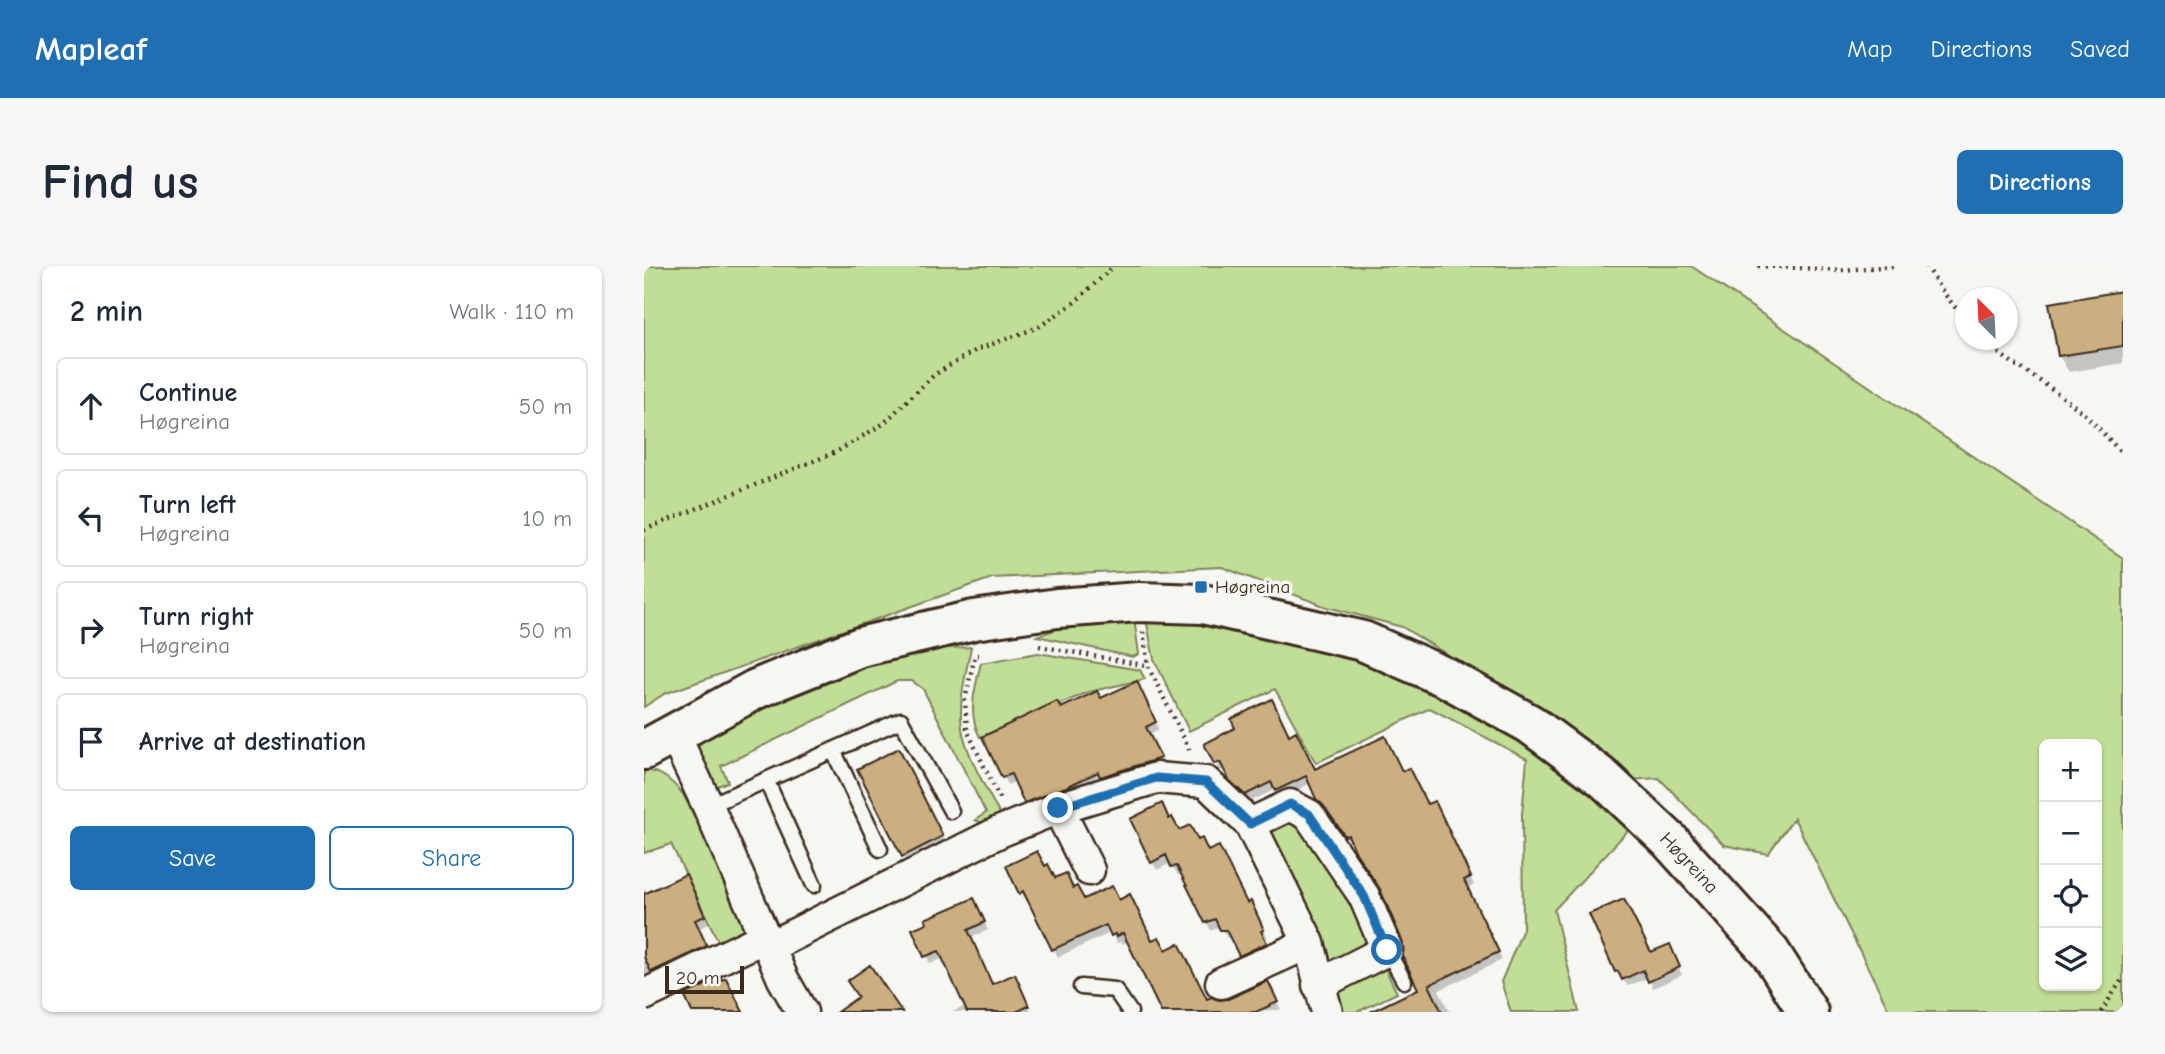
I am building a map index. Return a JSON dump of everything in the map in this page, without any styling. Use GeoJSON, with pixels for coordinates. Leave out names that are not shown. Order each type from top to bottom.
{"type":"FeatureCollection","features":[{"type":"Feature","properties":{"kind":"street","name":"Høgreina"},"geometry":{"type":"LineString","coordinates":[[802,1012],[783,979],[708,806],[659,741],[756,689],[860,646],[974,620],[1057,608],[1139,602],[1203,604],[1363,641],[1447,678],[1530,724],[1603,778],[1669,840],[1770,952],[1808,1012]]}},
{"type":"Feature","properties":{"kind":"street"},"geometry":{"type":"LineString","coordinates":[[644,995],[767,942],[1012,825],[1156,778],[1206,782],[1250,824],[1309,943],[1323,998],[1387,950],[1364,896],[1309,814],[1290,804],[1250,824]]}},
{"type":"Feature","properties":{"kind":"street"},"geometry":{"type":"LineString","coordinates":[[1058,808],[1088,870]]}},
{"type":"Feature","properties":{"kind":"street"},"geometry":{"type":"LineString","coordinates":[[1220,983],[1309,943]]}},
{"type":"Feature","properties":{"kind":"lane"},"geometry":{"type":"LineString","coordinates":[[708,806],[901,720],[951,811]]}},
{"type":"Feature","properties":{"kind":"lane"},"geometry":{"type":"LineString","coordinates":[[833,750],[880,849]]}},
{"type":"Feature","properties":{"kind":"lane"},"geometry":{"type":"LineString","coordinates":[[766,780],[814,884]]}},
{"type":"Feature","properties":{"kind":"lane"},"geometry":{"type":"LineString","coordinates":[[1387,950],[1404,981]]}},
{"type":"Feature","properties":{"kind":"lane"},"geometry":{"type":"LineString","coordinates":[[1081,987],[1115,990],[1130,1012]]}},
{"type":"Feature","properties":{"kind":"path"},"geometry":{"type":"LineString","coordinates":[[644,530],[836,452],[883,424],[934,375],[976,350],[1039,327],[1075,302],[1114,266]]}},
{"type":"Feature","properties":{"kind":"path"},"geometry":{"type":"LineString","coordinates":[[1758,266],[1842,271],[1894,266]]}},
{"type":"Feature","properties":{"kind":"path"},"geometry":{"type":"LineString","coordinates":[[1927,266],[1955,308]]}},
{"type":"Feature","properties":{"kind":"path"},"geometry":{"type":"LineString","coordinates":[[1994,350],[2068,400],[2096,424],[2123,455]]}},
{"type":"Feature","properties":{"kind":"path"},"geometry":{"type":"LineString","coordinates":[[1139,602],[1148,666],[1206,782]]}},
{"type":"Feature","properties":{"kind":"path"},"geometry":{"type":"LineString","coordinates":[[1031,646],[1042,645],[1148,666]]}},
{"type":"Feature","properties":{"kind":"path"},"geometry":{"type":"LineString","coordinates":[[986,653],[975,655],[965,700],[967,730],[1012,825]]}},
{"type":"Feature","properties":{"kind":"path"},"geometry":{"type":"LineString","coordinates":[[2101,1012],[2123,978]]}},
{"type":"Feature","properties":{"kind":"green space"},"geometry":{"type":"Polygon","coordinates":[[[644,266],[1691,266],[2123,558],[2123,1012],[1890,1012],[1794,818],[1768,854],[1724,845],[1659,778],[1628,780],[1540,711],[1402,627],[1324,606],[1222,567],[992,578],[664,694],[644,707],[644,266]]]}},
{"type":"Feature","properties":{"kind":"green space"},"geometry":{"type":"Polygon","coordinates":[[[1134,618],[1139,654],[1133,657],[1037,636],[1081,620],[1134,618]]]}},
{"type":"Feature","properties":{"kind":"green space"},"geometry":{"type":"Polygon","coordinates":[[[1146,619],[1229,627],[1278,636],[1341,654],[1402,677],[1462,705],[1518,738],[1563,768],[1635,823],[1554,910],[1579,1012],[1511,1012],[1501,982],[1523,929],[1522,814],[1527,759],[1430,708],[1316,763],[1275,689],[1189,731],[1154,659],[1146,619]]]}},
{"type":"Feature","properties":{"kind":"green space"},"geometry":{"type":"Polygon","coordinates":[[[971,647],[962,698],[962,729],[973,762],[1000,815],[995,828],[975,820],[986,813],[923,689],[912,681],[897,681],[721,766],[728,782],[715,787],[698,759],[697,752],[703,738],[721,721],[906,650],[971,647]]]}},
{"type":"Feature","properties":{"kind":"green space"},"geometry":{"type":"Polygon","coordinates":[[[1038,653],[1140,670],[1145,679],[1089,692],[980,737],[973,710],[981,663],[1038,653]]]}},
{"type":"Feature","properties":{"kind":"green space"},"geometry":{"type":"Polygon","coordinates":[[[644,771],[661,775],[683,794],[747,920],[742,933],[723,951],[671,844],[644,853],[644,771]]]}},
{"type":"Feature","properties":{"kind":"green space"},"geometry":{"type":"Polygon","coordinates":[[[1293,816],[1353,889],[1368,943],[1358,947],[1361,954],[1330,969],[1264,831],[1293,816]]]}},
{"type":"Feature","properties":{"kind":"green space"},"geometry":{"type":"Polygon","coordinates":[[[1383,964],[1397,993],[1357,1012],[1344,1012],[1332,988],[1383,964]]]}},
{"type":"Feature","properties":{"kind":"building"},"geometry":{"type":"Polygon","coordinates":[[[2123,291],[2123,346],[2058,356],[2049,303],[2123,291]]]}},
{"type":"Feature","properties":{"kind":"building"},"geometry":{"type":"Polygon","coordinates":[[[1137,681],[1156,722],[1146,727],[1161,758],[1100,777],[1098,772],[1024,803],[1011,774],[1002,778],[982,737],[1057,701],[1061,708],[1097,691],[1101,698],[1137,681]]]}},
{"type":"Feature","properties":{"kind":"building"},"geometry":{"type":"Polygon","coordinates":[[[1272,699],[1289,735],[1296,731],[1315,769],[1385,736],[1402,771],[1409,768],[1427,804],[1435,801],[1471,877],[1464,880],[1499,952],[1429,985],[1442,1012],[1370,1012],[1418,989],[1403,957],[1403,943],[1380,889],[1356,853],[1348,835],[1345,836],[1316,799],[1306,776],[1275,791],[1271,782],[1245,795],[1229,780],[1220,762],[1214,764],[1204,744],[1235,728],[1231,719],[1272,699]]]}},
{"type":"Feature","properties":{"kind":"building"},"geometry":{"type":"Polygon","coordinates":[[[899,748],[943,836],[902,857],[857,769],[899,748]]]}},
{"type":"Feature","properties":{"kind":"building"},"geometry":{"type":"Polygon","coordinates":[[[1162,803],[1169,819],[1172,817],[1179,830],[1190,825],[1198,840],[1202,838],[1208,851],[1219,846],[1247,903],[1251,901],[1267,943],[1239,956],[1226,930],[1220,930],[1215,919],[1205,923],[1177,866],[1171,867],[1166,855],[1151,863],[1130,819],[1162,803]]]}},
{"type":"Feature","properties":{"kind":"building"},"geometry":{"type":"Polygon","coordinates":[[[1037,851],[1055,878],[1066,873],[1073,888],[1077,886],[1084,899],[1112,886],[1119,900],[1130,894],[1152,940],[1159,937],[1166,950],[1179,943],[1207,999],[1228,999],[1268,981],[1278,1002],[1256,1012],[1161,1012],[1123,933],[1116,937],[1115,934],[1111,936],[1106,925],[1052,950],[1023,891],[1019,894],[1006,866],[1037,851]]]}},
{"type":"Feature","properties":{"kind":"building"},"geometry":{"type":"Polygon","coordinates":[[[686,874],[705,916],[695,920],[707,946],[651,972],[644,957],[644,894],[686,874]]]}},
{"type":"Feature","properties":{"kind":"building"},"geometry":{"type":"Polygon","coordinates":[[[974,898],[985,922],[968,930],[992,984],[1015,974],[1029,1006],[1016,1012],[967,1012],[939,951],[924,957],[912,929],[927,923],[925,919],[974,898]]]}},
{"type":"Feature","properties":{"kind":"building"},"geometry":{"type":"Polygon","coordinates":[[[1624,899],[1651,952],[1670,944],[1680,967],[1648,982],[1643,970],[1622,980],[1618,971],[1615,972],[1589,914],[1624,899]]]}},
{"type":"Feature","properties":{"kind":"building"},"geometry":{"type":"Polygon","coordinates":[[[870,965],[902,1012],[837,1012],[858,997],[847,981],[870,965]]]}},
{"type":"Feature","properties":{"kind":"building"},"geometry":{"type":"Polygon","coordinates":[[[726,978],[743,1012],[692,1012],[684,995],[726,978]]]}},
{"type":"Feature","properties":{"kind":"place","name":"Høgreina"},"geometry":{"type":"Point","coordinates":[1201,587]}},
{"type":"Feature","properties":{"kind":"route"},"geometry":{"type":"LineString","coordinates":[[1058,808],[1156,778],[1206,782],[1250,824],[1290,804],[1309,814],[1364,896],[1387,950]]}}]}
